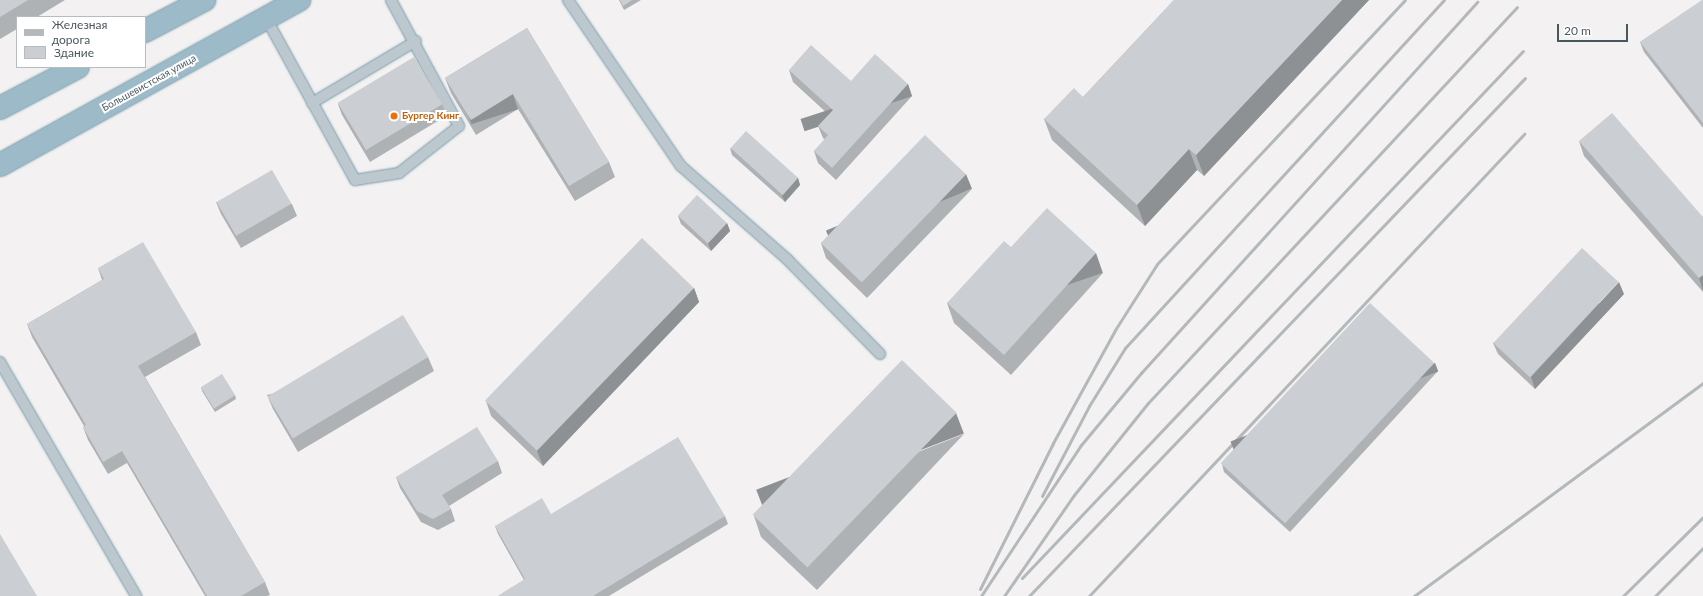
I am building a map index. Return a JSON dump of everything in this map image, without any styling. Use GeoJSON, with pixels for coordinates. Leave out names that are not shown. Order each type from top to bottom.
{"type":"FeatureCollection","features":[{"type":"Feature","properties":{"kind":"highway"},"geometry":{"type":"LineString","coordinates":[[146,30],[204,0]]}},
{"type":"Feature","properties":{"kind":"highway","name":"Большевистская улица"},"geometry":{"type":"LineString","coordinates":[[0,166],[299,0]]}},
{"type":"Feature","properties":{"kind":"highway"},"geometry":{"type":"LineString","coordinates":[[0,108],[76,68]]}},
{"type":"Feature","properties":{"kind":"lane"},"geometry":{"type":"LineString","coordinates":[[266,18],[355,180],[399,173],[459,126],[416,41],[392,0]]}},
{"type":"Feature","properties":{"kind":"lane"},"geometry":{"type":"LineString","coordinates":[[568,0],[681,166],[787,259],[880,354]]}},
{"type":"Feature","properties":{"kind":"lane"},"geometry":{"type":"LineString","coordinates":[[312,103],[416,41]]}},
{"type":"Feature","properties":{"kind":"lane"},"geometry":{"type":"LineString","coordinates":[[0,362],[136,596]]}},
{"type":"Feature","properties":{"kind":"building"},"geometry":{"type":"Polygon","coordinates":[[[0,0],[28,0],[0,17],[0,0]]]}},
{"type":"Feature","properties":{"kind":"building"},"geometry":{"type":"Polygon","coordinates":[[[620,0],[632,0],[623,6],[620,0]]]}},
{"type":"Feature","properties":{"kind":"building"},"geometry":{"type":"Polygon","coordinates":[[[1174,0],[1342,0],[1196,155],[1189,149],[1137,205],[1044,119],[1074,88],[1083,97],[1174,0]]]}},
{"type":"Feature","properties":{"kind":"building"},"geometry":{"type":"Polygon","coordinates":[[[1703,0],[1703,123],[1640,42],[1703,0]]]}},
{"type":"Feature","properties":{"kind":"building"},"geometry":{"type":"Polygon","coordinates":[[[527,28],[609,162],[569,186],[513,94],[471,120],[445,78],[527,28]]]}},
{"type":"Feature","properties":{"kind":"building"},"geometry":{"type":"Polygon","coordinates":[[[811,45],[851,81],[875,54],[908,84],[832,168],[814,151],[828,135],[818,126],[833,110],[789,70],[811,45]]]}},
{"type":"Feature","properties":{"kind":"building","name":"Бургер Кинг"},"geometry":{"type":"Polygon","coordinates":[[[414,57],[442,104],[366,150],[338,103],[414,57]]]}},
{"type":"Feature","properties":{"kind":"building"},"geometry":{"type":"Polygon","coordinates":[[[1612,113],[1703,217],[1703,275],[1699,278],[1579,141],[1612,113]]]}},
{"type":"Feature","properties":{"kind":"building"},"geometry":{"type":"Polygon","coordinates":[[[746,131],[798,178],[783,195],[731,148],[746,131]]]}},
{"type":"Feature","properties":{"kind":"building"},"geometry":{"type":"Polygon","coordinates":[[[925,135],[966,175],[862,282],[821,243],[925,135]]]}},
{"type":"Feature","properties":{"kind":"building"},"geometry":{"type":"Polygon","coordinates":[[[272,170],[292,204],[236,236],[217,202],[272,170]]]}},
{"type":"Feature","properties":{"kind":"building"},"geometry":{"type":"Polygon","coordinates":[[[697,195],[727,223],[708,243],[678,215],[697,195]]]}},
{"type":"Feature","properties":{"kind":"building"},"geometry":{"type":"Polygon","coordinates":[[[1047,208],[1096,253],[1004,355],[947,303],[1004,241],[1011,247],[1047,208]]]}},
{"type":"Feature","properties":{"kind":"building"},"geometry":{"type":"Polygon","coordinates":[[[642,238],[694,288],[537,451],[485,401],[642,238]]]}},
{"type":"Feature","properties":{"kind":"building"},"geometry":{"type":"Polygon","coordinates":[[[143,242],[196,332],[138,366],[265,582],[241,596],[207,596],[122,451],[103,462],[83,427],[86,425],[27,324],[104,279],[98,268],[143,242]]]}},
{"type":"Feature","properties":{"kind":"building"},"geometry":{"type":"Polygon","coordinates":[[[1582,248],[1619,282],[1530,377],[1493,343],[1582,248]]]}},
{"type":"Feature","properties":{"kind":"building"},"geometry":{"type":"Polygon","coordinates":[[[1370,303],[1434,363],[1285,523],[1221,463],[1370,303]]]}},
{"type":"Feature","properties":{"kind":"building"},"geometry":{"type":"Polygon","coordinates":[[[403,315],[428,357],[293,438],[268,396],[403,315]]]}},
{"type":"Feature","properties":{"kind":"building"},"geometry":{"type":"Polygon","coordinates":[[[902,360],[957,413],[807,567],[753,515],[902,360]]]}},
{"type":"Feature","properties":{"kind":"building"},"geometry":{"type":"Polygon","coordinates":[[[222,374],[235,395],[214,408],[201,387],[222,374]]]}},
{"type":"Feature","properties":{"kind":"building"},"geometry":{"type":"Polygon","coordinates":[[[477,427],[498,461],[442,495],[451,509],[433,519],[417,511],[396,477],[477,427]]]}},
{"type":"Feature","properties":{"kind":"building"},"geometry":{"type":"Polygon","coordinates":[[[678,437],[725,516],[593,596],[498,596],[525,579],[495,526],[542,498],[551,514],[678,437]]]}},
{"type":"Feature","properties":{"kind":"building"},"geometry":{"type":"Polygon","coordinates":[[[0,534],[37,596],[0,596],[0,534]]]}},
{"type":"Feature","properties":{"kind":"railway"},"geometry":{"type":"LineString","coordinates":[[980,589],[1053,443],[1115,330],[1157,264],[1405,0]]}},
{"type":"Feature","properties":{"kind":"railway"},"geometry":{"type":"LineString","coordinates":[[1042,496],[1089,406],[1125,348],[1444,0]]}},
{"type":"Feature","properties":{"kind":"railway"},"geometry":{"type":"LineString","coordinates":[[981,596],[1081,445],[1141,373],[1477,2]]}},
{"type":"Feature","properties":{"kind":"railway"},"geometry":{"type":"LineString","coordinates":[[1004,596],[1074,495],[1148,403],[1517,7]]}},
{"type":"Feature","properties":{"kind":"railway"},"geometry":{"type":"LineString","coordinates":[[1022,578],[1523,51]]}},
{"type":"Feature","properties":{"kind":"railway"},"geometry":{"type":"LineString","coordinates":[[1029,596],[1525,78]]}},
{"type":"Feature","properties":{"kind":"railway"},"geometry":{"type":"LineString","coordinates":[[1089,596],[1524,134]]}},
{"type":"Feature","properties":{"kind":"railway"},"geometry":{"type":"LineString","coordinates":[[1414,596],[1703,383]]}},
{"type":"Feature","properties":{"kind":"railway"},"geometry":{"type":"LineString","coordinates":[[1623,596],[1703,517]]}},
{"type":"Feature","properties":{"kind":"railway"},"geometry":{"type":"LineString","coordinates":[[1655,596],[1703,548]]}},
{"type":"Feature","properties":{"kind":"place","name":"Бургер Кинг"},"geometry":{"type":"Point","coordinates":[394,116]}}]}
